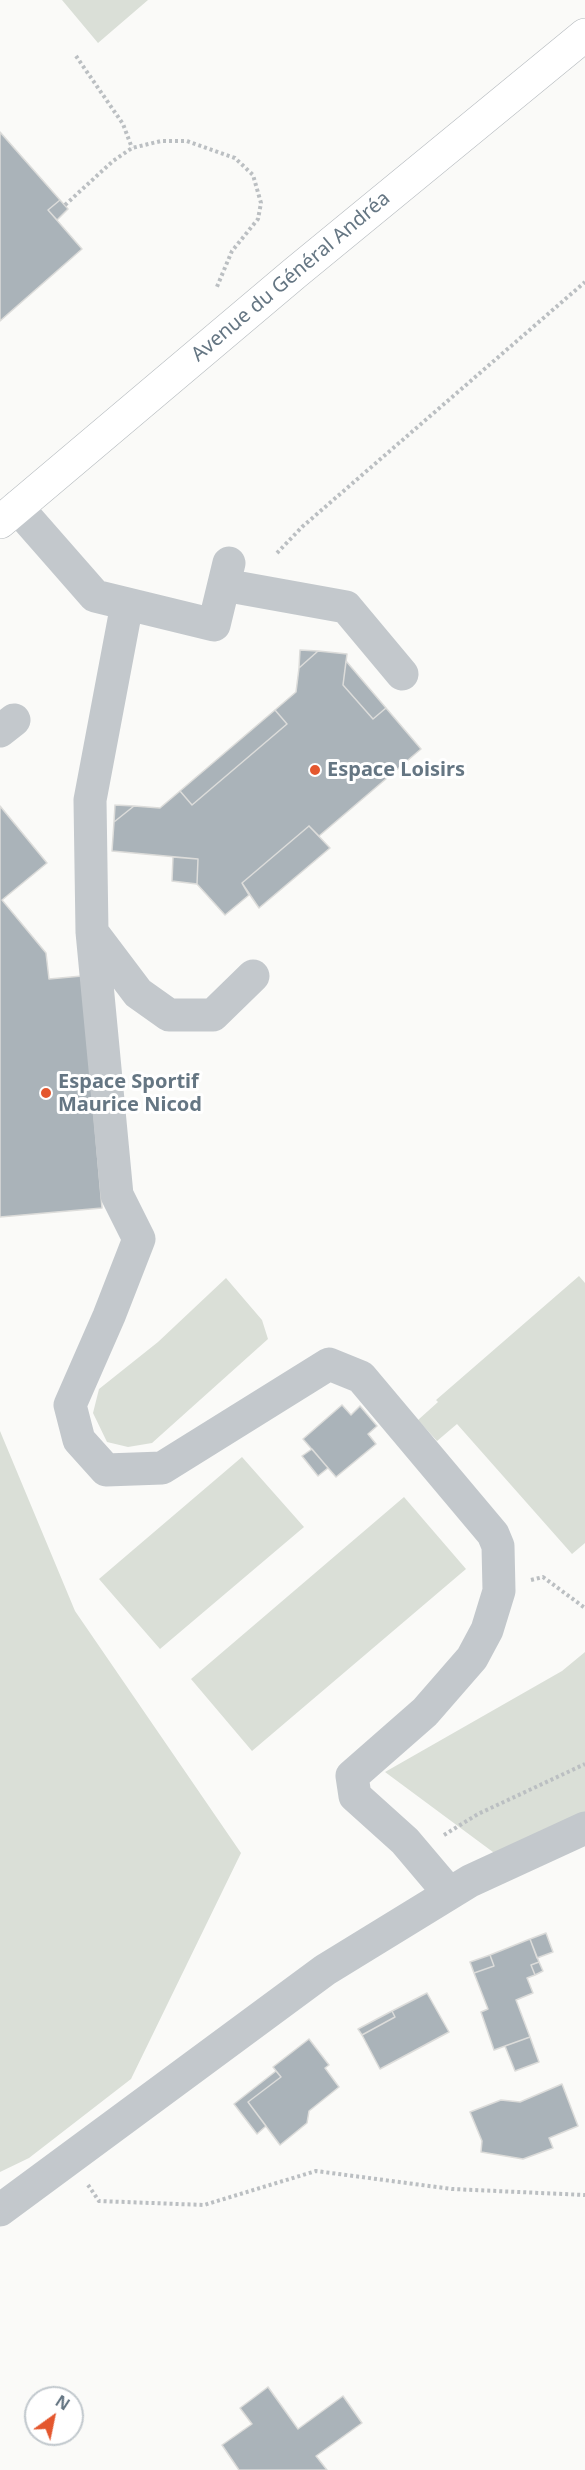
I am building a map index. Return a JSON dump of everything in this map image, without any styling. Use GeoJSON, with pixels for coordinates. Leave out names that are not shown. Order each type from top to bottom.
{"type":"FeatureCollection","features":[{"type":"Feature","properties":{"kind":"main road","name":"Avenue du Général Andréa"},"geometry":{"type":"LineString","coordinates":[[9,515],[295,273],[585,35]]}},
{"type":"Feature","properties":{"kind":"street"},"geometry":{"type":"LineString","coordinates":[[9,515],[95,596],[214,625],[226,574],[346,607],[402,674]]}},
{"type":"Feature","properties":{"kind":"street"},"geometry":{"type":"LineString","coordinates":[[127,604],[90,801],[92,932],[117,1195],[140,1239],[70,1405],[79,1440],[106,1470],[162,1468],[329,1364],[361,1377],[493,1534],[498,1546],[499,1591],[487,1630],[472,1658],[425,1712],[352,1776],[355,1796],[405,1841],[449,1893]]}},
{"type":"Feature","properties":{"kind":"street"},"geometry":{"type":"LineString","coordinates":[[92,932],[138,993],[169,1015],[213,1015],[253,976]]}},
{"type":"Feature","properties":{"kind":"street"},"geometry":{"type":"LineString","coordinates":[[0,2210],[325,1970],[449,1893],[499,1867],[585,1828]]}},
{"type":"Feature","properties":{"kind":"path"},"geometry":{"type":"LineString","coordinates":[[76,56],[123,124],[132,147]]}},
{"type":"Feature","properties":{"kind":"path"},"geometry":{"type":"LineString","coordinates":[[65,206],[113,161],[132,147],[161,141],[187,141],[235,158],[253,175],[261,203],[258,219],[232,251],[216,289]]}},
{"type":"Feature","properties":{"kind":"path"},"geometry":{"type":"LineString","coordinates":[[277,553],[302,527],[585,282]]}},
{"type":"Feature","properties":{"kind":"path"},"geometry":{"type":"LineString","coordinates":[[499,1591],[543,1576],[585,1608]]}},
{"type":"Feature","properties":{"kind":"path"},"geometry":{"type":"LineString","coordinates":[[415,1853],[478,1815],[585,1764]]}},
{"type":"Feature","properties":{"kind":"path"},"geometry":{"type":"LineString","coordinates":[[70,2160],[99,2201],[204,2205],[316,2171],[453,2189],[585,2195]]}},
{"type":"Feature","properties":{"kind":"shaded area"},"geometry":{"type":"Polygon","coordinates":[[[62,0],[148,0],[98,43],[62,0]]]}},
{"type":"Feature","properties":{"kind":"shaded area"},"geometry":{"type":"Polygon","coordinates":[[[579,1276],[585,1283],[585,1543],[572,1554],[457,1424],[437,1441],[418,1420],[438,1402],[436,1400],[579,1276]]]}},
{"type":"Feature","properties":{"kind":"shaded area"},"geometry":{"type":"Polygon","coordinates":[[[226,1278],[262,1320],[268,1339],[152,1443],[128,1447],[107,1442],[93,1413],[99,1389],[158,1342],[226,1278]]]}},
{"type":"Feature","properties":{"kind":"shaded area"},"geometry":{"type":"Polygon","coordinates":[[[0,1431],[75,1611],[241,1853],[131,2079],[29,2158],[0,2172],[0,1431]]]}},
{"type":"Feature","properties":{"kind":"shaded area"},"geometry":{"type":"Polygon","coordinates":[[[242,1457],[304,1527],[160,1649],[99,1579],[242,1457]]]}},
{"type":"Feature","properties":{"kind":"shaded area"},"geometry":{"type":"Polygon","coordinates":[[[404,1497],[466,1569],[252,1751],[191,1679],[404,1497]]]}},
{"type":"Feature","properties":{"kind":"shaded area"},"geometry":{"type":"Polygon","coordinates":[[[585,1652],[585,1827],[501,1858],[385,1772],[562,1671],[585,1652]]]}},
{"type":"Feature","properties":{"kind":"building"},"geometry":{"type":"Polygon","coordinates":[[[0,132],[60,200],[48,210],[82,249],[0,321],[0,132]]]}},
{"type":"Feature","properties":{"kind":"building"},"geometry":{"type":"Polygon","coordinates":[[[60,200],[68,209],[57,220],[48,210],[60,200]]]}},
{"type":"Feature","properties":{"kind":"building"},"geometry":{"type":"Polygon","coordinates":[[[300,650],[318,651],[299,668],[300,650]]]}},
{"type":"Feature","properties":{"kind":"building","name":"Espace Loisirs"},"geometry":{"type":"Polygon","coordinates":[[[318,651],[347,654],[343,685],[373,719],[386,708],[421,749],[319,836],[309,826],[242,883],[249,895],[225,915],[197,884],[198,859],[112,851],[114,822],[134,806],[160,808],[180,791],[192,805],[287,724],[275,710],[296,692],[299,668],[318,651]]]}},
{"type":"Feature","properties":{"kind":"building"},"geometry":{"type":"Polygon","coordinates":[[[346,661],[386,708],[373,719],[343,685],[346,661]]]}},
{"type":"Feature","properties":{"kind":"building"},"geometry":{"type":"Polygon","coordinates":[[[275,710],[287,724],[192,805],[180,791],[275,710]]]}},
{"type":"Feature","properties":{"kind":"building"},"geometry":{"type":"Polygon","coordinates":[[[115,805],[134,806],[114,822],[115,805]]]}},
{"type":"Feature","properties":{"kind":"building","name":"Espace Sportif Maurice Nicod"},"geometry":{"type":"Polygon","coordinates":[[[0,806],[47,863],[2,900],[46,953],[49,979],[82,976],[102,1208],[0,1217],[0,806]]]}},
{"type":"Feature","properties":{"kind":"building"},"geometry":{"type":"Polygon","coordinates":[[[309,826],[330,848],[259,908],[242,883],[309,826]]]}},
{"type":"Feature","properties":{"kind":"building"},"geometry":{"type":"Polygon","coordinates":[[[173,857],[198,859],[197,884],[172,881],[173,857]]]}},
{"type":"Feature","properties":{"kind":"building"},"geometry":{"type":"Polygon","coordinates":[[[342,1405],[351,1415],[360,1406],[377,1426],[368,1434],[376,1444],[336,1477],[303,1439],[342,1405]]]}},
{"type":"Feature","properties":{"kind":"building"},"geometry":{"type":"Polygon","coordinates":[[[312,1449],[328,1468],[318,1476],[302,1456],[312,1449]]]}},
{"type":"Feature","properties":{"kind":"building"},"geometry":{"type":"Polygon","coordinates":[[[546,1933],[553,1952],[537,1958],[530,1939],[546,1933]]]}},
{"type":"Feature","properties":{"kind":"building"},"geometry":{"type":"Polygon","coordinates":[[[530,1939],[539,1962],[531,1965],[535,1975],[527,1978],[533,1993],[516,2000],[530,2037],[494,2050],[481,2012],[488,2009],[474,1973],[494,1966],[490,1955],[530,1939]]]}},
{"type":"Feature","properties":{"kind":"building"},"geometry":{"type":"Polygon","coordinates":[[[490,1955],[494,1966],[474,1973],[470,1962],[490,1955]]]}},
{"type":"Feature","properties":{"kind":"building"},"geometry":{"type":"Polygon","coordinates":[[[539,1962],[543,1971],[535,1975],[531,1965],[539,1962]]]}},
{"type":"Feature","properties":{"kind":"building"},"geometry":{"type":"Polygon","coordinates":[[[427,1993],[449,2032],[380,2069],[362,2035],[395,2017],[392,2011],[427,1993]]]}},
{"type":"Feature","properties":{"kind":"building"},"geometry":{"type":"Polygon","coordinates":[[[392,2011],[395,2017],[362,2035],[358,2029],[392,2011]]]}},
{"type":"Feature","properties":{"kind":"building"},"geometry":{"type":"Polygon","coordinates":[[[530,2037],[539,2062],[515,2071],[505,2046],[530,2037]]]}},
{"type":"Feature","properties":{"kind":"building"},"geometry":{"type":"Polygon","coordinates":[[[309,2039],[329,2065],[325,2068],[339,2087],[309,2111],[307,2123],[280,2145],[248,2102],[281,2077],[273,2067],[309,2039]]]}},
{"type":"Feature","properties":{"kind":"building"},"geometry":{"type":"Polygon","coordinates":[[[276,2071],[281,2077],[248,2102],[266,2126],[257,2134],[234,2104],[276,2071]]]}},
{"type":"Feature","properties":{"kind":"building"},"geometry":{"type":"Polygon","coordinates":[[[562,2084],[578,2126],[549,2138],[553,2148],[523,2159],[481,2152],[482,2141],[470,2112],[501,2100],[520,2102],[562,2084]]]}},
{"type":"Feature","properties":{"kind":"building"},"geometry":{"type":"Polygon","coordinates":[[[268,2387],[298,2429],[343,2396],[362,2423],[316,2456],[327,2470],[239,2470],[222,2445],[252,2424],[240,2408],[268,2387]]]}},
{"type":"Feature","properties":{"kind":"place","name":"Espace Loisirs"},"geometry":{"type":"Point","coordinates":[315,770]}},
{"type":"Feature","properties":{"kind":"place","name":"Espace Sportif Maurice Nicod"},"geometry":{"type":"Point","coordinates":[46,1093]}}]}
